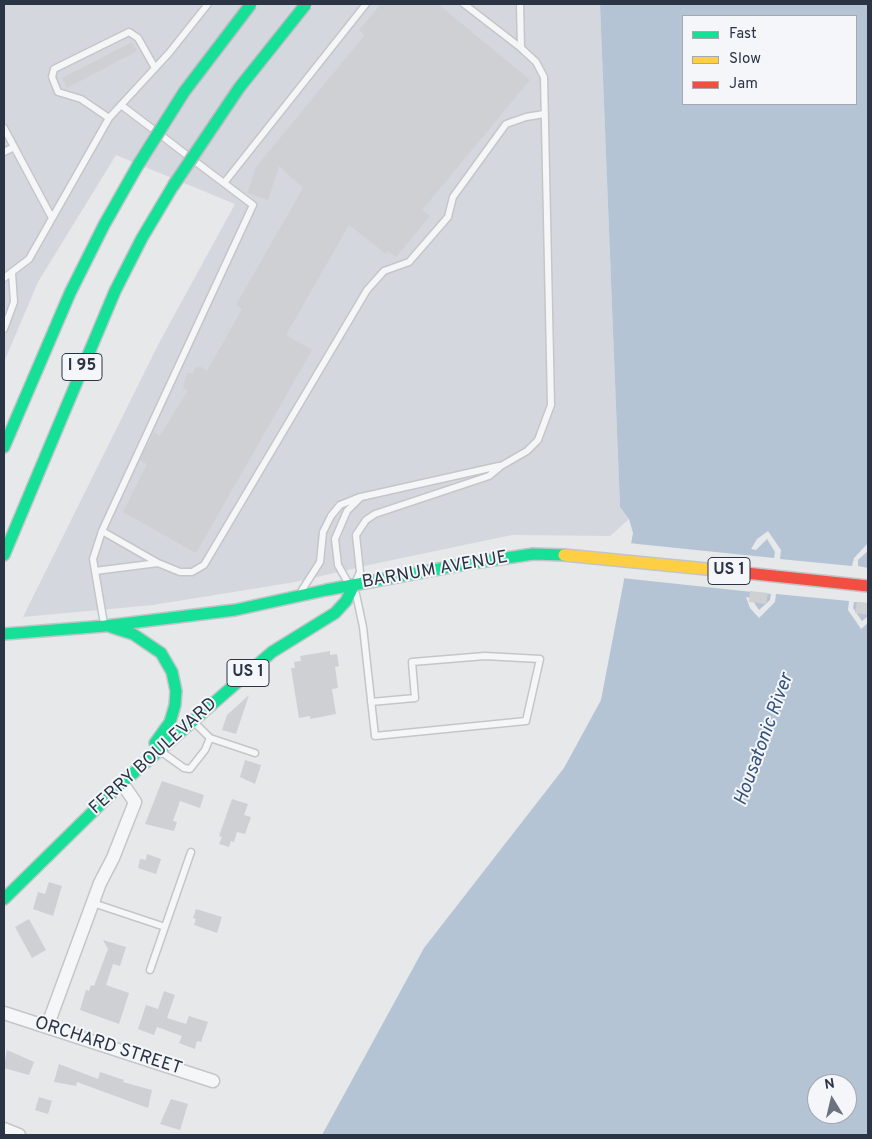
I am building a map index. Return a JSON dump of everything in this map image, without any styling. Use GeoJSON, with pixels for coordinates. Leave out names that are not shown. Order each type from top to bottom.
{"type":"FeatureCollection","features":[{"type":"Feature","properties":{"kind":"main road","name":"I 95"},"geometry":{"type":"LineString","coordinates":[[4,447],[70,293],[101,231],[138,165],[184,92],[251,4]]}},
{"type":"Feature","properties":{"kind":"main road","name":"I 95"},"geometry":{"type":"LineString","coordinates":[[4,555],[115,291],[138,244],[172,186],[240,88],[306,4]]}},
{"type":"Feature","properties":{"kind":"main road","name":"BARNUM AVENUE"},"geometry":{"type":"LineString","coordinates":[[4,634],[104,626],[235,610],[354,585],[522,555],[552,554],[589,557],[868,586]]}},
{"type":"Feature","properties":{"kind":"main road","name":"FERRY BOULEVARD"},"geometry":{"type":"LineString","coordinates":[[4,899],[122,783],[192,720],[272,652],[300,632],[335,613],[346,601],[354,585]]}},
{"type":"Feature","properties":{"kind":"main road"},"geometry":{"type":"LineString","coordinates":[[104,626],[133,634],[150,644],[165,659],[174,677],[176,698],[173,713],[166,730],[142,765]]}},
{"type":"Feature","properties":{"kind":"street"},"geometry":{"type":"LineString","coordinates":[[47,1027],[93,903],[135,802],[122,783]]}},
{"type":"Feature","properties":{"kind":"street","name":"ORCHARD STREET"},"geometry":{"type":"LineString","coordinates":[[4,1013],[213,1081]]}},
{"type":"Feature","properties":{"kind":"street"},"geometry":{"type":"LineString","coordinates":[[4,1129],[19,1135]]}},
{"type":"Feature","properties":{"kind":"lane"},"geometry":{"type":"LineString","coordinates":[[4,278],[29,259],[109,118],[156,68],[208,4]]}},
{"type":"Feature","properties":{"kind":"lane"},"geometry":{"type":"LineString","coordinates":[[224,183],[366,4]]}},
{"type":"Feature","properties":{"kind":"lane"},"geometry":{"type":"LineString","coordinates":[[371,702],[415,698],[412,662],[485,656],[540,659],[526,721],[375,736],[371,702],[363,627],[354,585],[360,572],[356,535],[366,520],[375,514],[488,476],[527,451],[538,440],[551,405],[544,77],[536,62],[521,48],[464,4]]}},
{"type":"Feature","properties":{"kind":"lane"},"geometry":{"type":"LineString","coordinates":[[520,4],[521,48]]}},
{"type":"Feature","properties":{"kind":"lane"},"geometry":{"type":"LineString","coordinates":[[109,118],[81,99],[58,92],[52,77],[54,69],[129,32],[138,38],[156,68]]}},
{"type":"Feature","properties":{"kind":"lane"},"geometry":{"type":"LineString","coordinates":[[104,626],[93,559],[102,531],[253,205],[121,104]]}},
{"type":"Feature","properties":{"kind":"lane"},"geometry":{"type":"LineString","coordinates":[[102,531],[158,563],[180,572],[192,572],[204,565],[367,290],[384,271],[409,262],[448,217],[453,197],[506,124],[526,116],[544,114]]}},
{"type":"Feature","properties":{"kind":"lane"},"geometry":{"type":"LineString","coordinates":[[4,128],[52,218]]}},
{"type":"Feature","properties":{"kind":"lane"},"geometry":{"type":"LineString","coordinates":[[4,152],[14,147]]}},
{"type":"Feature","properties":{"kind":"lane"},"geometry":{"type":"LineString","coordinates":[[4,329],[14,302],[12,273]]}},
{"type":"Feature","properties":{"kind":"lane"},"geometry":{"type":"LineString","coordinates":[[296,597],[320,562],[323,532],[330,516],[340,506],[362,497],[501,466]]}},
{"type":"Feature","properties":{"kind":"lane"},"geometry":{"type":"LineString","coordinates":[[354,585],[346,581],[340,572],[335,555],[335,539],[347,511],[362,497]]}},
{"type":"Feature","properties":{"kind":"lane"},"geometry":{"type":"LineString","coordinates":[[95,571],[158,563]]}},
{"type":"Feature","properties":{"kind":"lane"},"geometry":{"type":"LineString","coordinates":[[192,720],[210,738],[255,753]]}},
{"type":"Feature","properties":{"kind":"lane"},"geometry":{"type":"LineString","coordinates":[[160,750],[184,768],[190,769],[205,750],[210,738]]}},
{"type":"Feature","properties":{"kind":"lane"},"geometry":{"type":"LineString","coordinates":[[150,970],[191,852]]}},
{"type":"Feature","properties":{"kind":"lane"},"geometry":{"type":"LineString","coordinates":[[93,903],[165,927]]}},
{"type":"Feature","properties":{"kind":"shaded area"},"geometry":{"type":"Polygon","coordinates":[[[4,4],[600,4],[620,507],[629,519],[610,536],[512,535],[295,582],[153,605],[23,617],[159,343],[235,204],[116,155],[38,282],[4,362],[4,4]]]}},
{"type":"Feature","properties":{"kind":"water","name":"Housatonic River"},"geometry":{"type":"Polygon","coordinates":[[[600,4],[868,4],[868,1135],[322,1135],[424,948],[564,768],[601,700],[633,533],[629,519],[620,507],[600,4]]]}},
{"type":"Feature","properties":{"kind":"pier"},"geometry":{"type":"Polygon","coordinates":[[[768,531],[781,550],[780,559],[852,566],[854,558],[868,543],[868,551],[858,560],[858,566],[868,568],[868,603],[854,602],[853,608],[862,621],[868,616],[868,623],[861,629],[848,610],[849,601],[776,594],[775,602],[759,618],[750,608],[746,597],[751,598],[759,610],[770,600],[771,594],[622,578],[628,543],[774,558],[775,552],[767,539],[756,550],[751,549],[757,539],[768,531]]]}},
{"type":"Feature","properties":{"kind":"building"},"geometry":{"type":"Polygon","coordinates":[[[381,4],[438,4],[530,80],[422,210],[430,216],[396,257],[388,251],[386,254],[349,225],[286,335],[312,350],[196,553],[123,512],[147,464],[140,460],[154,432],[160,436],[188,390],[183,388],[187,373],[193,373],[195,368],[201,367],[207,371],[242,309],[236,305],[303,188],[279,166],[268,200],[247,193],[256,167],[365,35],[359,30],[381,4]]]}},
{"type":"Feature","properties":{"kind":"building"},"geometry":{"type":"Polygon","coordinates":[[[132,42],[137,51],[67,88],[62,78],[132,42]]]}},
{"type":"Feature","properties":{"kind":"building"},"geometry":{"type":"Polygon","coordinates":[[[750,591],[768,593],[766,604],[749,602],[750,591]]]}},
{"type":"Feature","properties":{"kind":"building"},"geometry":{"type":"Polygon","coordinates":[[[857,602],[868,603],[868,615],[855,613],[857,602]]]}},
{"type":"Feature","properties":{"kind":"building"},"geometry":{"type":"Polygon","coordinates":[[[330,651],[330,655],[337,654],[339,666],[335,667],[338,688],[332,689],[336,714],[310,719],[310,716],[299,718],[291,668],[295,668],[294,662],[301,661],[300,656],[330,651]]]}},
{"type":"Feature","properties":{"kind":"building"},"geometry":{"type":"Polygon","coordinates":[[[249,695],[236,734],[222,730],[227,715],[249,695]]]}},
{"type":"Feature","properties":{"kind":"building"},"geometry":{"type":"Polygon","coordinates":[[[245,760],[261,765],[255,784],[240,777],[245,760]]]}},
{"type":"Feature","properties":{"kind":"building"},"geometry":{"type":"Polygon","coordinates":[[[162,781],[204,795],[200,808],[180,801],[173,821],[177,822],[174,831],[145,824],[162,781]]]}},
{"type":"Feature","properties":{"kind":"building"},"geometry":{"type":"Polygon","coordinates":[[[232,799],[248,804],[244,815],[251,817],[245,834],[237,832],[234,842],[231,841],[229,847],[219,844],[222,837],[219,836],[232,799]]]}},
{"type":"Feature","properties":{"kind":"building"},"geometry":{"type":"Polygon","coordinates":[[[147,854],[161,859],[156,874],[138,868],[140,859],[146,860],[147,854]]]}},
{"type":"Feature","properties":{"kind":"building"},"geometry":{"type":"Polygon","coordinates":[[[49,882],[62,886],[53,916],[33,909],[38,892],[45,894],[49,882]]]}},
{"type":"Feature","properties":{"kind":"building"},"geometry":{"type":"Polygon","coordinates":[[[196,909],[222,917],[217,933],[194,925],[196,919],[193,918],[196,909]]]}},
{"type":"Feature","properties":{"kind":"building"},"geometry":{"type":"Polygon","coordinates":[[[29,919],[46,950],[32,958],[15,927],[29,919]]]}},
{"type":"Feature","properties":{"kind":"building"},"geometry":{"type":"Polygon","coordinates":[[[103,940],[126,947],[120,966],[113,964],[106,985],[129,993],[119,1024],[80,1010],[86,990],[89,991],[91,985],[94,986],[108,949],[103,940]]]}},
{"type":"Feature","properties":{"kind":"building"},"geometry":{"type":"Polygon","coordinates":[[[164,991],[175,995],[167,1018],[186,1024],[189,1016],[208,1022],[201,1042],[197,1041],[195,1049],[179,1043],[182,1036],[157,1027],[154,1035],[138,1029],[146,1005],[158,1009],[164,991]]]}},
{"type":"Feature","properties":{"kind":"building"},"geometry":{"type":"Polygon","coordinates":[[[7,1050],[34,1062],[29,1075],[4,1068],[7,1050]]]}},
{"type":"Feature","properties":{"kind":"building"},"geometry":{"type":"Polygon","coordinates":[[[59,1064],[98,1079],[100,1072],[124,1080],[123,1082],[152,1090],[148,1108],[77,1082],[76,1086],[54,1082],[59,1064]]]}},
{"type":"Feature","properties":{"kind":"building"},"geometry":{"type":"Polygon","coordinates":[[[39,1097],[52,1101],[48,1114],[35,1110],[39,1097]]]}},
{"type":"Feature","properties":{"kind":"building"},"geometry":{"type":"Polygon","coordinates":[[[171,1099],[188,1104],[180,1130],[160,1124],[171,1099]]]}},
{"type":"Feature","properties":{"kind":"traffic: fast"},"geometry":{"type":"LineString","coordinates":[[138,165],[184,92],[251,4]]}},
{"type":"Feature","properties":{"kind":"traffic: fast"},"geometry":{"type":"LineString","coordinates":[[173,186],[239,88],[306,4]]}},
{"type":"Feature","properties":{"kind":"traffic: fast"},"geometry":{"type":"LineString","coordinates":[[4,447],[70,293],[104,225],[138,165]]}},
{"type":"Feature","properties":{"kind":"traffic: fast"},"geometry":{"type":"LineString","coordinates":[[4,555],[115,291],[142,238],[173,186]]}},
{"type":"Feature","properties":{"kind":"traffic: fast"},"geometry":{"type":"LineString","coordinates":[[4,634],[105,626],[235,610],[326,590],[466,564],[533,554],[564,555]]}},
{"type":"Feature","properties":{"kind":"traffic: fast"},"geometry":{"type":"LineString","coordinates":[[4,899],[122,783],[272,652],[335,613],[346,601],[354,585]]}},
{"type":"Feature","properties":{"kind":"traffic: fast"},"geometry":{"type":"LineString","coordinates":[[111,627],[133,634],[161,653],[172,672],[176,691],[175,705],[170,722],[155,743]]}},
{"type":"Feature","properties":{"kind":"traffic: slow"},"geometry":{"type":"LineString","coordinates":[[564,555],[727,571]]}},
{"type":"Feature","properties":{"kind":"traffic: jam"},"geometry":{"type":"LineString","coordinates":[[727,571],[868,586]]}}]}
